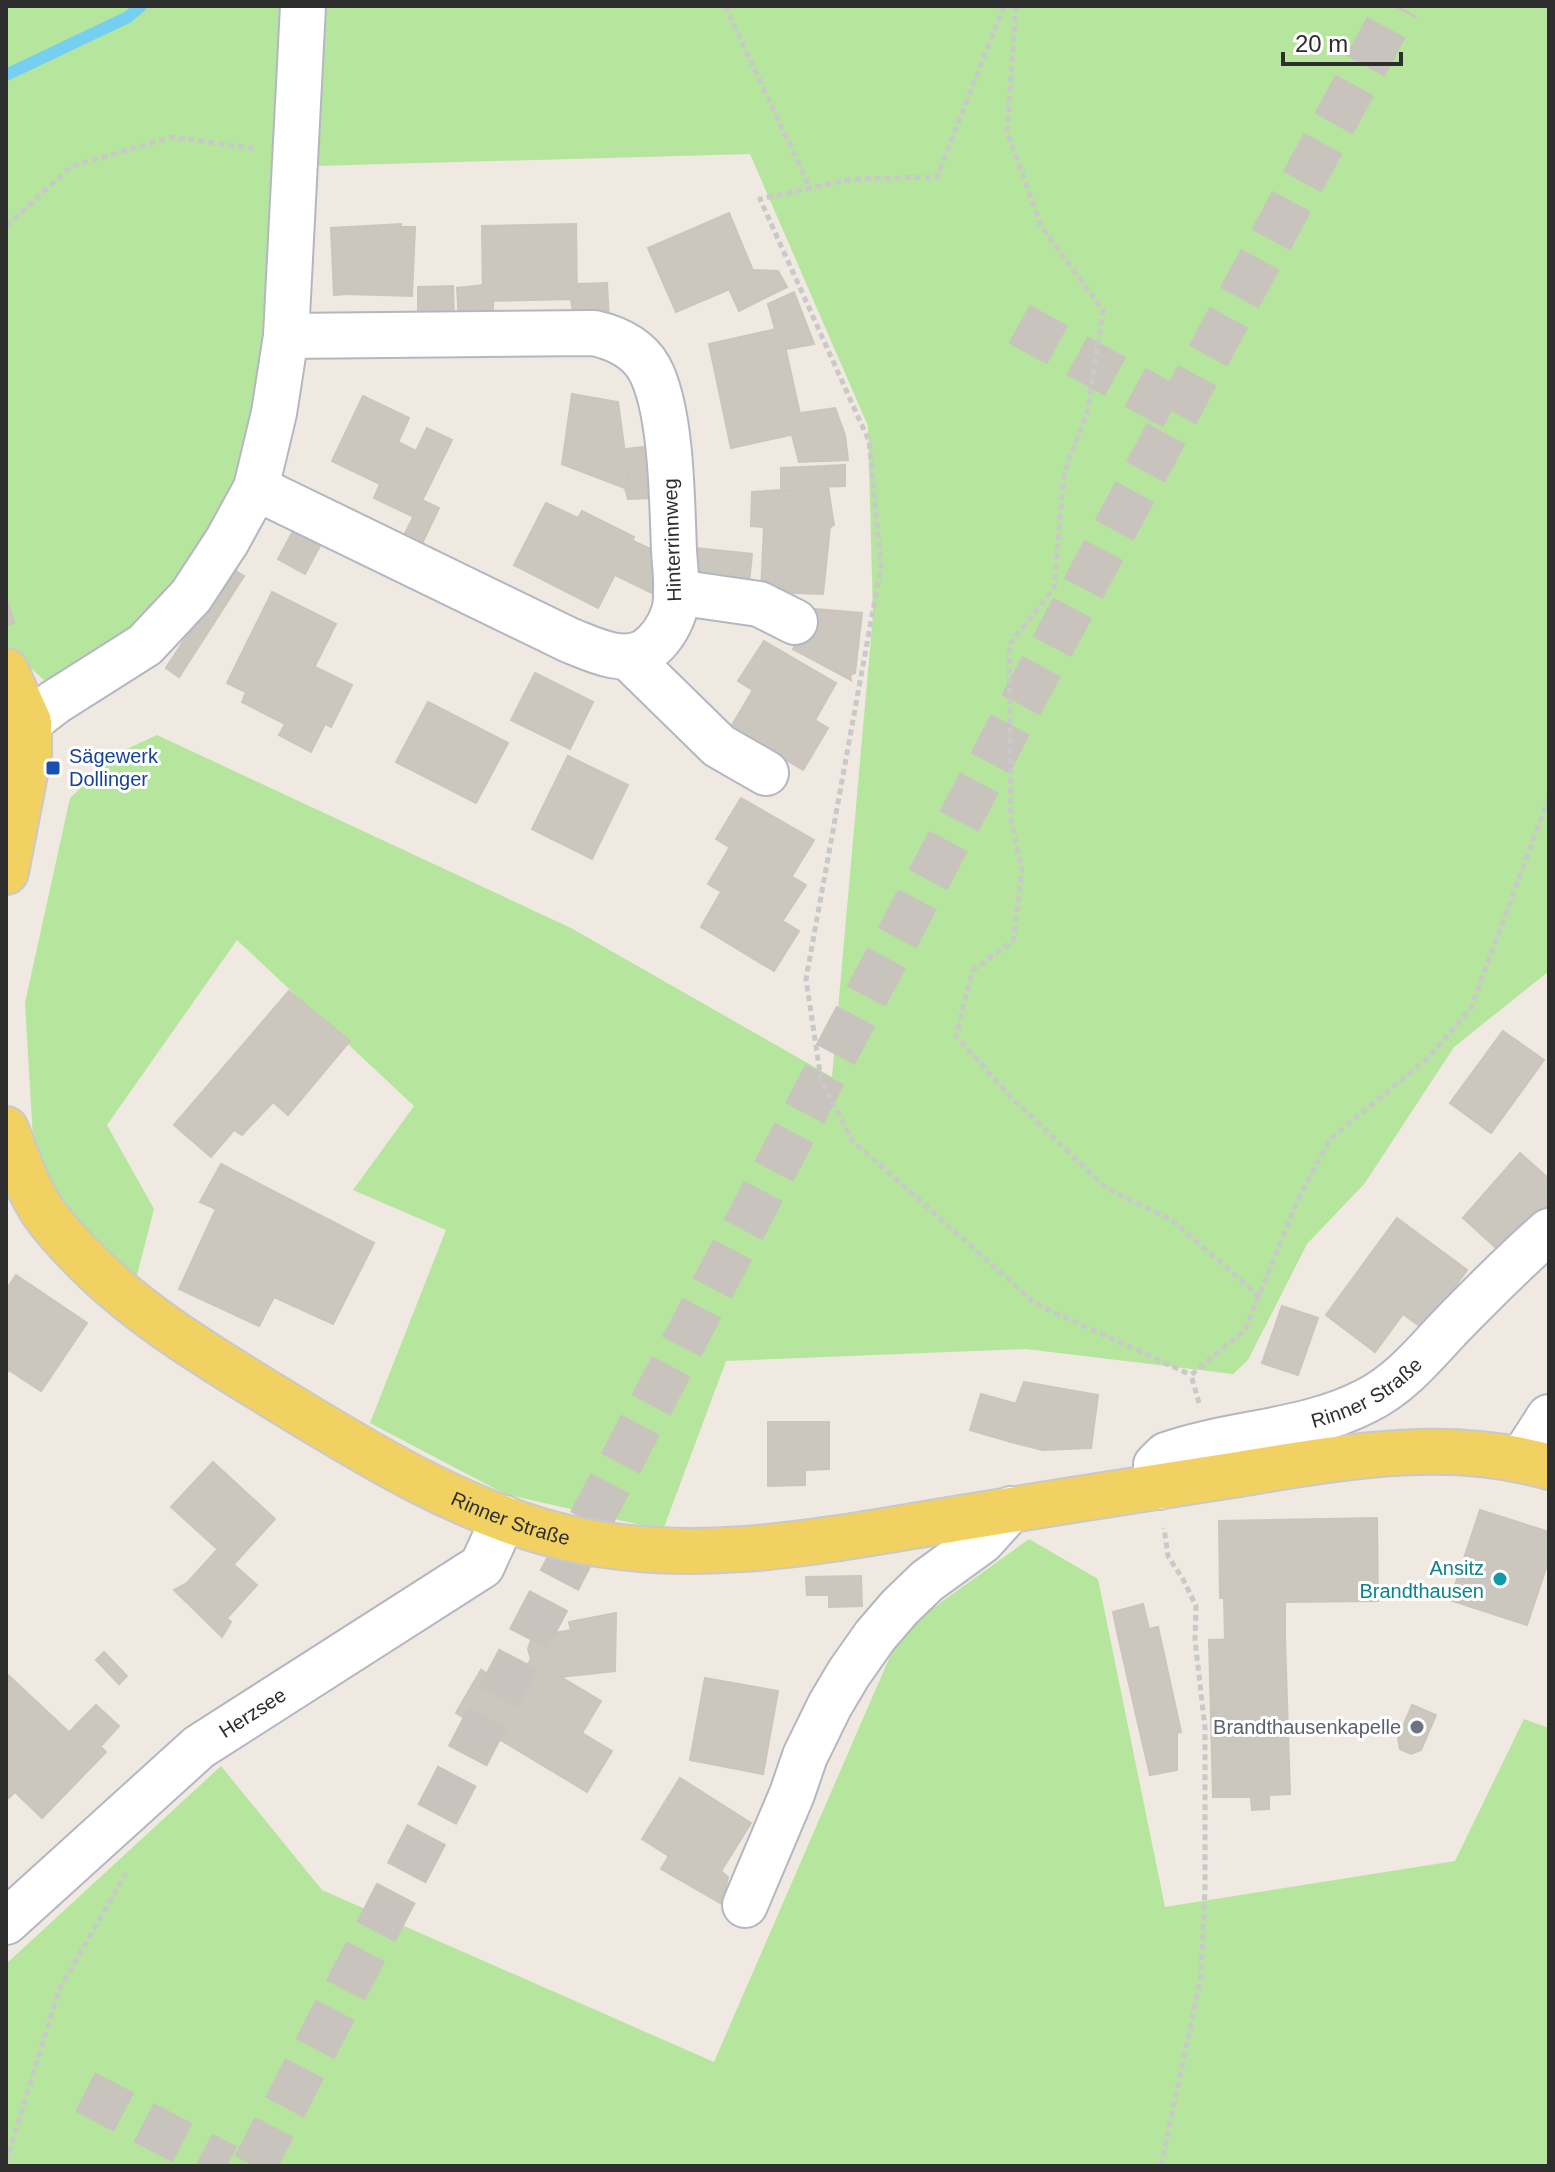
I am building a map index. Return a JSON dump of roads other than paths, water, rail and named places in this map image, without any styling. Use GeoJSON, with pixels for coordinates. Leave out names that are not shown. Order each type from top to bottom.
{"type":"FeatureCollection","features":[{"type":"Feature","properties":{"kind":"main road"},"geometry":{"type":"LineString","coordinates":[[6,671],[29,722],[29,753],[6,872]]}},
{"type":"Feature","properties":{"kind":"main road","name":"Rinner Straße"},"geometry":{"type":"LineString","coordinates":[[6,1129],[16,1190],[42,1211],[101,1277],[142,1311],[197,1349],[379,1458],[504,1518],[568,1538],[640,1549],[698,1551],[783,1547],[1347,1457],[1423,1452],[1536,1463]]}},
{"type":"Feature","properties":{"kind":"street"},"geometry":{"type":"LineString","coordinates":[[29,722],[145,645],[191,596],[227,541],[256,488],[274,413],[286,336],[303,6]]}},
{"type":"Feature","properties":{"kind":"street","name":"Hinterrinnweg"},"geometry":{"type":"LineString","coordinates":[[286,336],[594,333],[625,343],[639,354],[650,369],[663,419],[672,492],[676,592],[674,611],[667,629],[643,653],[628,657]]}},
{"type":"Feature","properties":{"kind":"street"},"geometry":{"type":"LineString","coordinates":[[256,488],[569,640],[610,655],[628,657],[719,746],[766,773]]}},
{"type":"Feature","properties":{"kind":"street"},"geometry":{"type":"LineString","coordinates":[[676,592],[759,604],[795,622]]}},
{"type":"Feature","properties":{"kind":"street","name":"Rinner Straße"},"geometry":{"type":"LineString","coordinates":[[1158,1487],[1156,1465],[1166,1455],[1310,1421],[1365,1402],[1383,1392],[1509,1266],[1549,1231]]}},
{"type":"Feature","properties":{"kind":"street"},"geometry":{"type":"LineString","coordinates":[[1536,1463],[1549,1417]]}},
{"type":"Feature","properties":{"kind":"street"},"geometry":{"type":"LineString","coordinates":[[745,1905],[805,1756],[849,1673],[900,1607],[927,1581],[982,1541],[1011,1509]]}},
{"type":"Feature","properties":{"kind":"street","name":"Herzsee"},"geometry":{"type":"LineString","coordinates":[[6,1922],[199,1747],[482,1566],[504,1518]]}},
{"type":"Feature","properties":{"kind":"waterway"},"geometry":{"type":"LineString","coordinates":[[6,75],[128,17],[141,6]]}},
{"type":"Feature","properties":{"kind":"tunnel"},"geometry":{"type":"LineString","coordinates":[[254,2166],[963,813],[1398,6]]}},
{"type":"Feature","properties":{"kind":"tunnel"},"geometry":{"type":"LineString","coordinates":[[1019,324],[1177,410]]}},
{"type":"Feature","properties":{"kind":"tunnel"},"geometry":{"type":"LineString","coordinates":[[85,2092],[227,2166]]}},
{"type":"Feature","properties":{"kind":"place","name":"Sägewerk Dollinger"},"geometry":{"type":"Point","coordinates":[53,768]}},
{"type":"Feature","properties":{"kind":"place","name":"Ansitz Brandthausen"},"geometry":{"type":"Point","coordinates":[1500,1579]}},
{"type":"Feature","properties":{"kind":"place","name":"Brandthausenkapelle"},"geometry":{"type":"Point","coordinates":[1417,1727]}}]}
